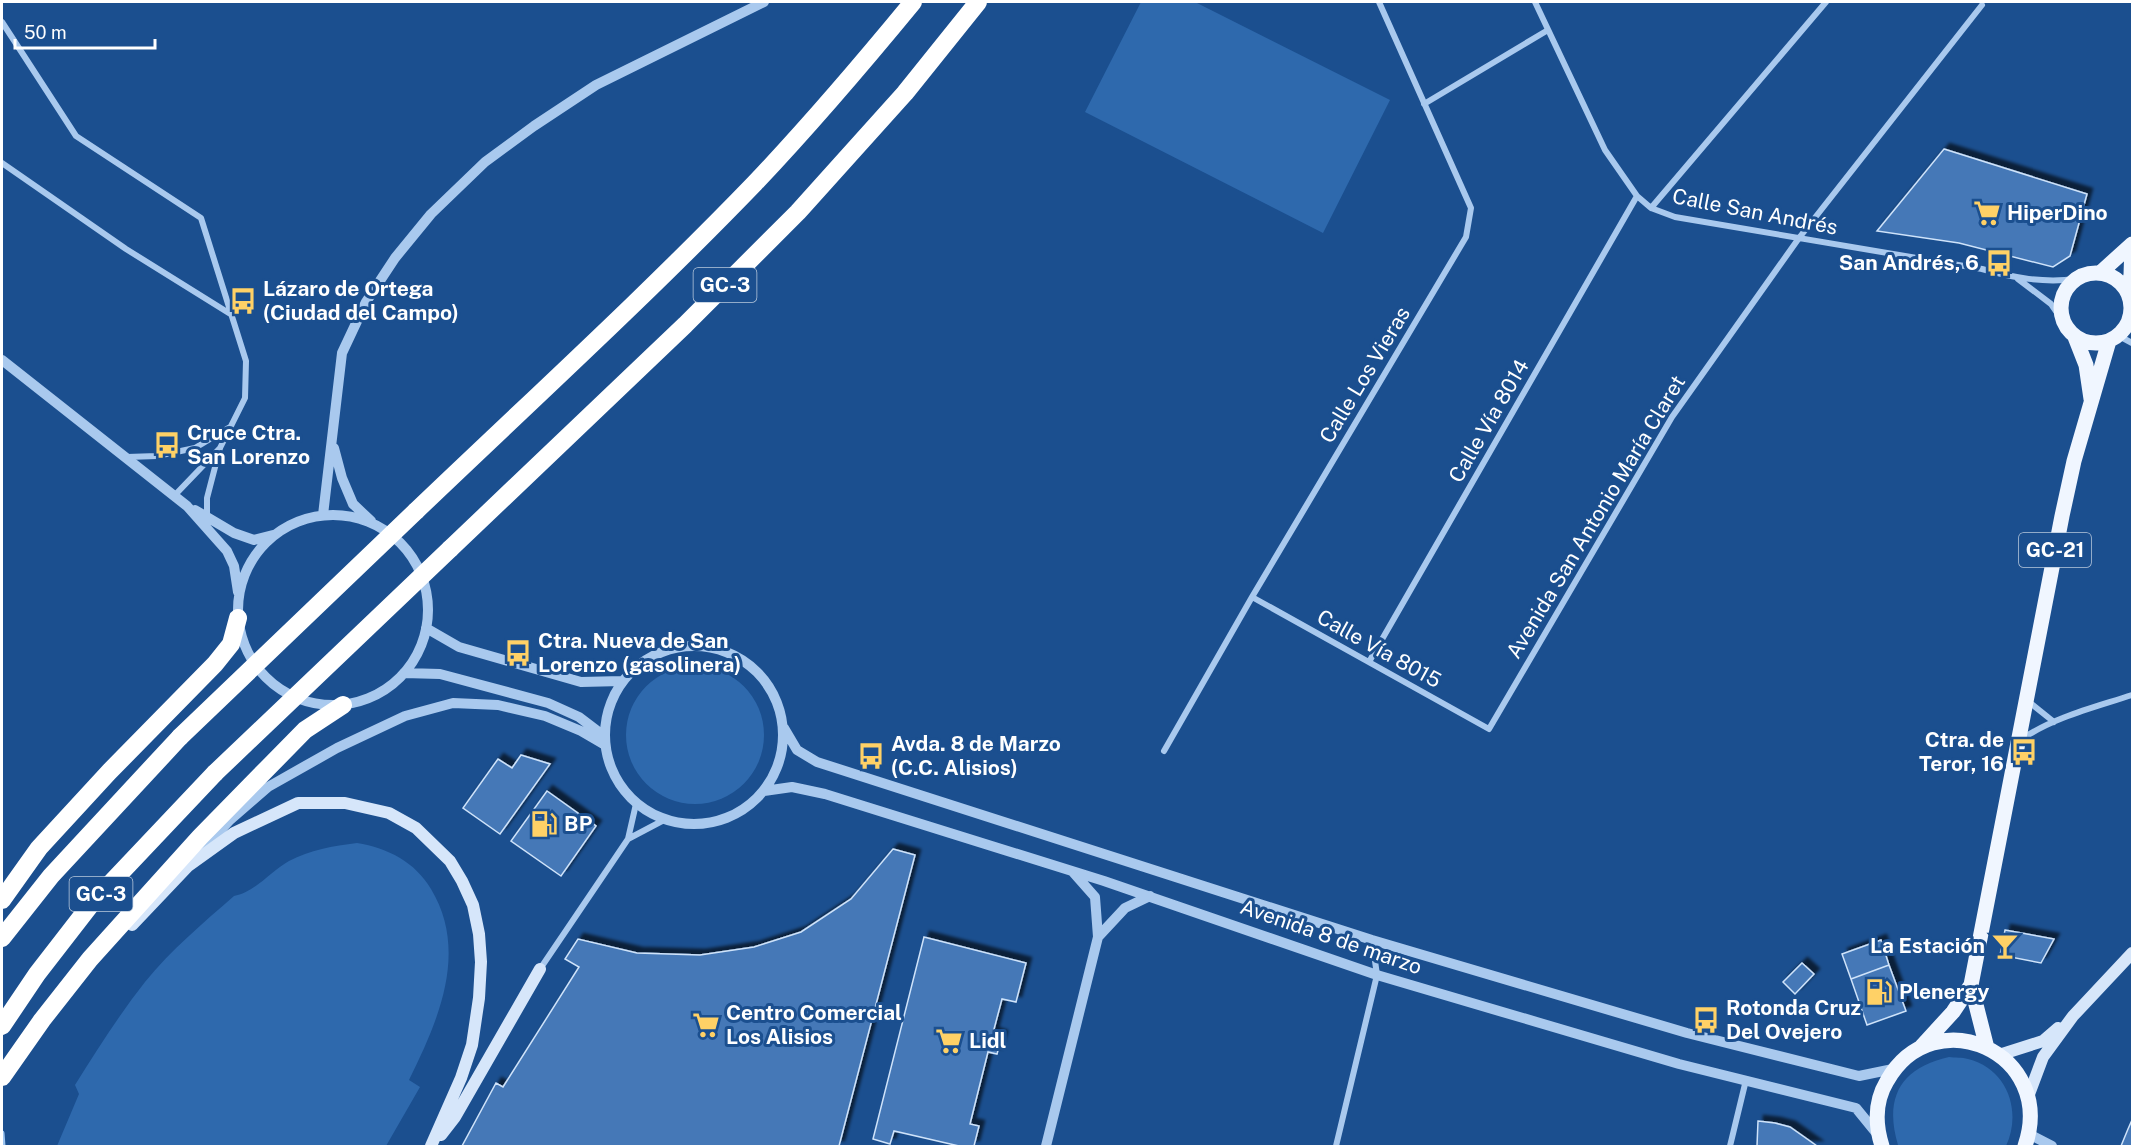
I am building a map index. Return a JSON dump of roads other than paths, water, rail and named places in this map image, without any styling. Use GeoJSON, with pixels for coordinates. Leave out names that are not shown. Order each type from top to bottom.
{"type":"FeatureCollection","features":[{"type":"Feature","properties":{"kind":"highway","name":"GC-3"},"geometry":{"type":"LineString","coordinates":[[2,938],[51,876],[180,737],[642,295],[755,182],[859,68],[913,2]]}},
{"type":"Feature","properties":{"kind":"highway","name":"GC-3"},"geometry":{"type":"LineString","coordinates":[[2,1026],[37,974],[92,903],[215,773],[685,325],[798,212],[905,93],[978,2]]}},
{"type":"Feature","properties":{"kind":"highway"},"geometry":{"type":"LineString","coordinates":[[2,900],[39,848],[108,772],[220,658],[231,644],[238,618]]}},
{"type":"Feature","properties":{"kind":"highway"},"geometry":{"type":"LineString","coordinates":[[2,1077],[42,1020],[90,959],[200,837],[305,730],[343,705]]}},
{"type":"Feature","properties":{"kind":"main road","name":"GC-21"},"geometry":{"type":"LineString","coordinates":[[2076,279],[2084,275],[2100,273],[2133,245]]}},
{"type":"Feature","properties":{"kind":"main road","name":"GC-21"},"geometry":{"type":"LineString","coordinates":[[1920,1048],[1953,1012],[1971,985],[2074,461],[2114,338],[2130,319],[2133,245]]}},
{"type":"Feature","properties":{"kind":"main road"},"geometry":{"type":"LineString","coordinates":[[2100,273],[2116,279],[2130,297]]}},
{"type":"Feature","properties":{"kind":"main road"},"geometry":{"type":"LineString","coordinates":[[2062,320],[2061,302],[2064,293],[2076,279]]}},
{"type":"Feature","properties":{"kind":"main road","name":"GC-21"},"geometry":{"type":"LineString","coordinates":[[2062,320],[2067,330],[2075,338],[2086,365],[2092,402]]}},
{"type":"Feature","properties":{"kind":"main road"},"geometry":{"type":"LineString","coordinates":[[2075,338],[2097,344],[2114,338]]}},
{"type":"Feature","properties":{"kind":"main road"},"geometry":{"type":"LineString","coordinates":[[90,959],[134,923],[188,866],[234,833],[298,803],[345,803],[389,813],[416,828],[450,861],[462,880],[473,905],[479,934],[481,962],[479,998],[472,1045],[461,1078],[431,1146]]}},
{"type":"Feature","properties":{"kind":"main road"},"geometry":{"type":"LineString","coordinates":[[1993,1051],[2043,1041],[2073,1016],[2133,953]]}},
{"type":"Feature","properties":{"kind":"main road"},"geometry":{"type":"LineString","coordinates":[[431,1146],[455,1117],[540,969]]}},
{"type":"Feature","properties":{"kind":"main road","name":"GC-21"},"geometry":{"type":"LineString","coordinates":[[1971,985],[1993,1051]]}},
{"type":"Feature","properties":{"kind":"main road"},"geometry":{"type":"LineString","coordinates":[[2028,1097],[2043,1057],[2073,1016]]}},
{"type":"Feature","properties":{"kind":"main road"},"geometry":{"type":"LineString","coordinates":[[1880,1141],[1877,1112],[1882,1089],[1893,1069],[1920,1048],[1942,1041],[1965,1041],[1993,1051],[2018,1073],[2028,1097],[2031,1115],[2027,1140]]}},
{"type":"Feature","properties":{"kind":"street"},"geometry":{"type":"LineString","coordinates":[[323,515],[342,353],[366,302],[395,258],[431,214],[485,162],[534,126],[596,86],[764,2]]}},
{"type":"Feature","properties":{"kind":"street","name":"Calle Los Vieras"},"geometry":{"type":"LineString","coordinates":[[1164,751],[1252,597],[1466,237],[1471,208],[1379,2]]}},
{"type":"Feature","properties":{"kind":"street","name":"Calle San Andrés"},"geometry":{"type":"LineString","coordinates":[[1535,2],[1605,150],[1637,196],[1651,208],[1675,217],[1982,269],[2017,279],[2056,282],[2076,279]]}},
{"type":"Feature","properties":{"kind":"street"},"geometry":{"type":"LineString","coordinates":[[1651,208],[1826,2]]}},
{"type":"Feature","properties":{"kind":"street","name":"Avenida San Antonio María Claret"},"geometry":{"type":"LineString","coordinates":[[1489,729],[1672,417],[1799,238],[1982,5]]}},
{"type":"Feature","properties":{"kind":"street"},"geometry":{"type":"LineString","coordinates":[[2,22],[76,136],[201,218],[246,361],[245,398],[220,448],[207,498],[207,516]]}},
{"type":"Feature","properties":{"kind":"street"},"geometry":{"type":"LineString","coordinates":[[1424,104],[1548,30]]}},
{"type":"Feature","properties":{"kind":"street"},"geometry":{"type":"LineString","coordinates":[[2,163],[126,249],[232,315]]}},
{"type":"Feature","properties":{"kind":"street","name":"Calle Vía 8014"},"geometry":{"type":"LineString","coordinates":[[1369,662],[1637,196]]}},
{"type":"Feature","properties":{"kind":"street","name":"Calle San Andrés"},"geometry":{"type":"LineString","coordinates":[[2017,279],[2051,304],[2062,320]]}},
{"type":"Feature","properties":{"kind":"street"},"geometry":{"type":"LineString","coordinates":[[2114,338],[2133,344]]}},
{"type":"Feature","properties":{"kind":"street"},"geometry":{"type":"LineString","coordinates":[[2,360],[187,506],[227,551],[234,566],[239,595],[238,618],[245,648],[261,673],[284,693],[313,704],[343,705],[366,700],[386,689],[404,673],[418,652],[426,628],[427,596],[417,566],[399,541],[373,523],[353,504],[342,478],[333,443]]}},
{"type":"Feature","properties":{"kind":"street"},"geometry":{"type":"LineString","coordinates":[[126,457],[157,456],[195,448],[231,427]]}},
{"type":"Feature","properties":{"kind":"street"},"geometry":{"type":"LineString","coordinates":[[174,496],[220,448]]}},
{"type":"Feature","properties":{"kind":"street"},"geometry":{"type":"LineString","coordinates":[[187,506],[234,533],[254,540],[276,534]]}},
{"type":"Feature","properties":{"kind":"street"},"geometry":{"type":"LineString","coordinates":[[239,595],[246,572],[258,551],[276,534],[298,521],[323,515],[349,516],[373,523]]}},
{"type":"Feature","properties":{"kind":"street","name":"Calle Vía 8015"},"geometry":{"type":"LineString","coordinates":[[1252,597],[1489,729]]}},
{"type":"Feature","properties":{"kind":"street"},"geometry":{"type":"LineString","coordinates":[[426,628],[459,647],[581,682],[622,681]]}},
{"type":"Feature","properties":{"kind":"street"},"geometry":{"type":"LineString","coordinates":[[704,645],[734,654],[759,672],[776,698],[784,728],[782,751],[776,772],[764,791],[744,810],[719,821],[691,825],[664,820],[636,804],[621,787],[610,767],[604,740],[609,707],[622,681],[645,660],[674,647],[704,645]]}},
{"type":"Feature","properties":{"kind":"street"},"geometry":{"type":"LineString","coordinates":[[404,673],[440,674],[548,703],[579,717],[604,740]]}},
{"type":"Feature","properties":{"kind":"street"},"geometry":{"type":"LineString","coordinates":[[2018,742],[2033,731],[2054,722],[2133,695]]}},
{"type":"Feature","properties":{"kind":"street"},"geometry":{"type":"LineString","coordinates":[[2026,700],[2054,722]]}},
{"type":"Feature","properties":{"kind":"street"},"geometry":{"type":"LineString","coordinates":[[188,866],[230,820],[268,787],[337,748],[405,716],[453,703],[498,705],[544,716],[604,740]]}},
{"type":"Feature","properties":{"kind":"street","name":"Avenida 8 de marzo"},"geometry":{"type":"LineString","coordinates":[[784,728],[796,750],[818,762],[1372,940],[1732,1046],[1859,1076],[1893,1069]]}},
{"type":"Feature","properties":{"kind":"street","name":"Avenida 8 de marzo"},"geometry":{"type":"LineString","coordinates":[[764,791],[792,787],[825,794],[1071,870],[1377,975],[1679,1064],[1856,1108],[1880,1141]]}},
{"type":"Feature","properties":{"kind":"street"},"geometry":{"type":"LineString","coordinates":[[540,969],[628,839],[636,804]]}},
{"type":"Feature","properties":{"kind":"street"},"geometry":{"type":"LineString","coordinates":[[628,839],[664,820]]}},
{"type":"Feature","properties":{"kind":"street"},"geometry":{"type":"LineString","coordinates":[[1046,1146],[1098,937],[1095,897],[1071,870]]}},
{"type":"Feature","properties":{"kind":"street"},"geometry":{"type":"LineString","coordinates":[[1098,937],[1125,908],[1150,896]]}},
{"type":"Feature","properties":{"kind":"street"},"geometry":{"type":"LineString","coordinates":[[1336,1146],[1377,975],[1372,940]]}},
{"type":"Feature","properties":{"kind":"street"},"geometry":{"type":"LineString","coordinates":[[1730,1146],[1746,1080]]}},
{"type":"Feature","properties":{"kind":"street"},"geometry":{"type":"LineString","coordinates":[[2027,1140],[2052,1146]]}},
{"type":"Feature","properties":{"kind":"waterway"},"geometry":{"type":"LineString","coordinates":[[2,1133],[3,1146]]}},
{"type":"Feature","properties":{"kind":"place","name":"HiperDino"},"geometry":{"type":"Point","coordinates":[1987,213]}},
{"type":"Feature","properties":{"kind":"place","name":"San Andrés, 6"},"geometry":{"type":"Point","coordinates":[1999,263]}},
{"type":"Feature","properties":{"kind":"place","name":"Lázaro de Ortega (Ciudad del Campo)"},"geometry":{"type":"Point","coordinates":[243,301]}},
{"type":"Feature","properties":{"kind":"place","name":"Cruce Ctra. San Lorenzo"},"geometry":{"type":"Point","coordinates":[167,445]}},
{"type":"Feature","properties":{"kind":"place","name":"Ctra. Nueva de San Lorenzo (gasolinera)"},"geometry":{"type":"Point","coordinates":[518,653]}},
{"type":"Feature","properties":{"kind":"place","name":"Ctra. de Teror, 16"},"geometry":{"type":"Point","coordinates":[2024,752]}},
{"type":"Feature","properties":{"kind":"place","name":"Avda. 8 de Marzo (C.C. Alisios)"},"geometry":{"type":"Point","coordinates":[871,756]}},
{"type":"Feature","properties":{"kind":"place","name":"BP"},"geometry":{"type":"Point","coordinates":[544,824]}},
{"type":"Feature","properties":{"kind":"place","name":"La Estación"},"geometry":{"type":"Point","coordinates":[2005,946]}},
{"type":"Feature","properties":{"kind":"place","name":"Plenergy"},"geometry":{"type":"Point","coordinates":[1879,992]}},
{"type":"Feature","properties":{"kind":"place","name":"Rotonda Cruz Del Ovejero"},"geometry":{"type":"Point","coordinates":[1706,1020]}},
{"type":"Feature","properties":{"kind":"place","name":"Centro Comercial Los Alisios"},"geometry":{"type":"Point","coordinates":[706,1025]}},
{"type":"Feature","properties":{"kind":"place","name":"Lidl"},"geometry":{"type":"Point","coordinates":[949,1041]}}]}
